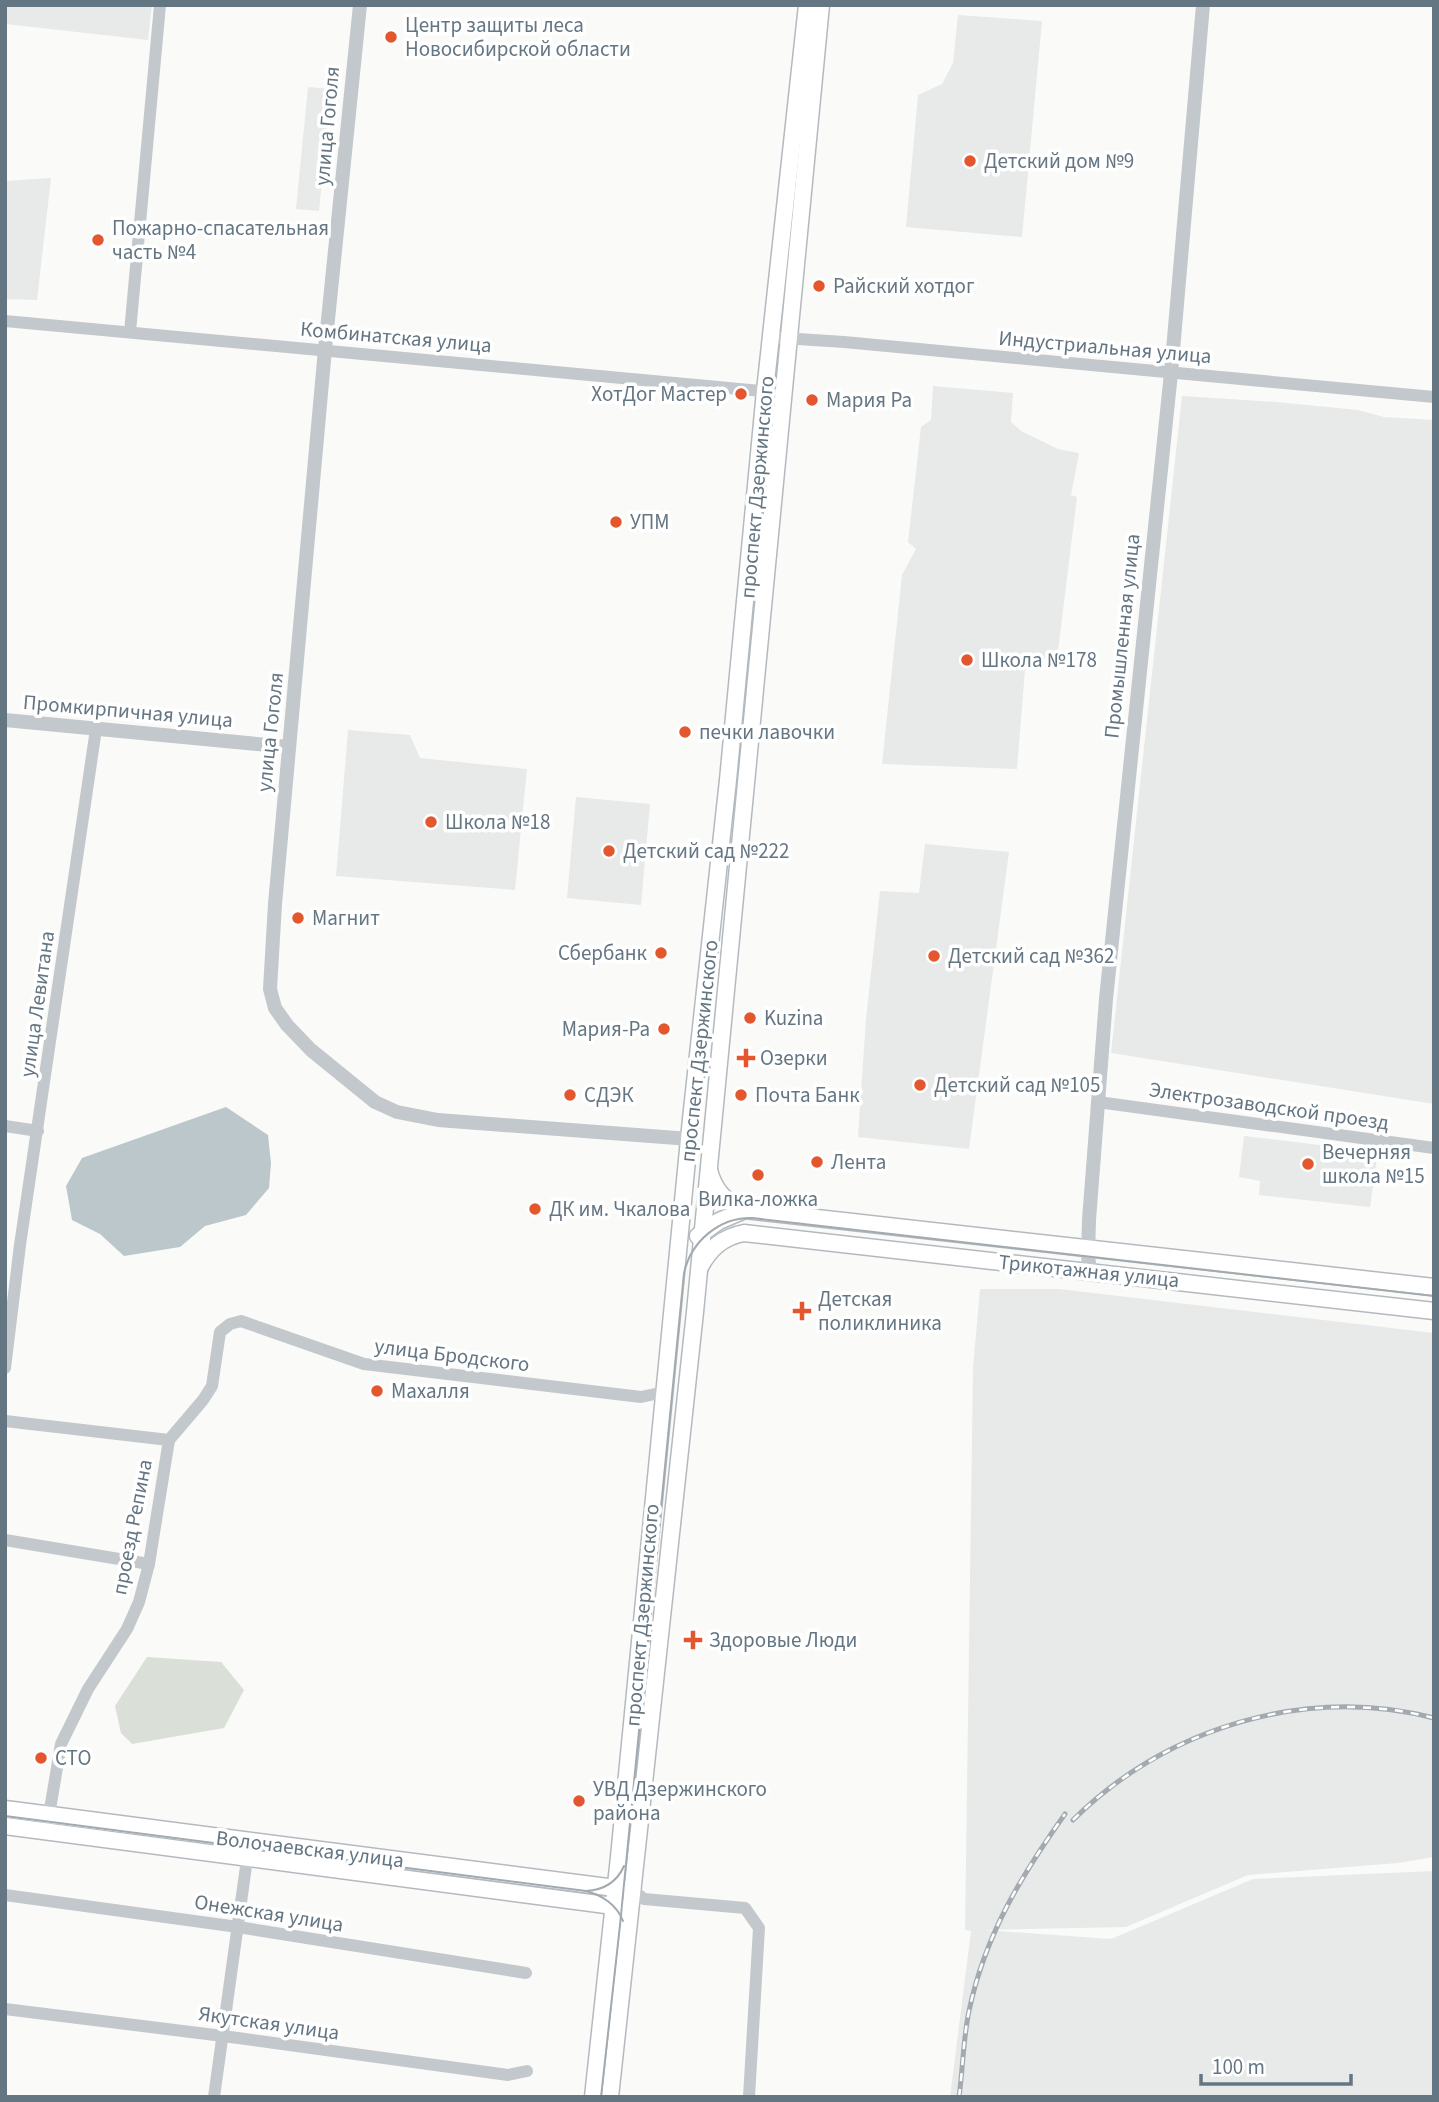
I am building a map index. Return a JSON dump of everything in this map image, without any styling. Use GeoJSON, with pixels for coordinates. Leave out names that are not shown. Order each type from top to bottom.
{"type":"FeatureCollection","features":[{"type":"Feature","properties":{"kind":"main road","name":"проспект Дзержинского"},"geometry":{"type":"LineString","coordinates":[[610,2097],[636,1899],[783,392],[779,338],[807,5]]}},
{"type":"Feature","properties":{"kind":"main road","name":"проспект Дзержинского"},"geometry":{"type":"LineString","coordinates":[[593,2097],[750,566],[765,391],[779,338],[821,5]]}},
{"type":"Feature","properties":{"kind":"main road"},"geometry":{"type":"LineString","coordinates":[[708,1165],[712,1184],[725,1200],[745,1210]]}},
{"type":"Feature","properties":{"kind":"main road"},"geometry":{"type":"LineString","coordinates":[[687,1166],[704,1205],[719,1221],[744,1233]]}},
{"type":"Feature","properties":{"kind":"main road"},"geometry":{"type":"LineString","coordinates":[[676,1271],[690,1244],[701,1233],[719,1221],[745,1210]]}},
{"type":"Feature","properties":{"kind":"main road","name":"Трикотажная улица"},"geometry":{"type":"LineString","coordinates":[[745,1210],[1434,1287]]}},
{"type":"Feature","properties":{"kind":"main road"},"geometry":{"type":"LineString","coordinates":[[699,1269],[705,1256],[717,1244],[733,1235],[744,1233]]}},
{"type":"Feature","properties":{"kind":"main road","name":"Трикотажная улица"},"geometry":{"type":"LineString","coordinates":[[744,1233],[1434,1311]]}},
{"type":"Feature","properties":{"kind":"main road","name":"Волочаевская улица"},"geometry":{"type":"LineString","coordinates":[[5,1809],[615,1888],[636,1899]]}},
{"type":"Feature","properties":{"kind":"main road","name":"Волочаевская улица"},"geometry":{"type":"LineString","coordinates":[[5,1826],[586,1902],[613,1905],[636,1899]]}},
{"type":"Feature","properties":{"kind":"street"},"geometry":{"type":"LineString","coordinates":[[130,332],[160,5]]}},
{"type":"Feature","properties":{"kind":"street","name":"улица Гоголя"},"geometry":{"type":"LineString","coordinates":[[360,5],[289,747],[270,989],[275,1008],[311,1050],[374,1102],[397,1112],[438,1120],[690,1139]]}},
{"type":"Feature","properties":{"kind":"street","name":"Промышленная улица"},"geometry":{"type":"LineString","coordinates":[[1090,1271],[1088,1247],[1110,959],[1171,373],[1203,5]]}},
{"type":"Feature","properties":{"kind":"street","name":"Комбинатская улица"},"geometry":{"type":"LineString","coordinates":[[5,321],[783,392]]}},
{"type":"Feature","properties":{"kind":"street","name":"Индустриальная улица"},"geometry":{"type":"LineString","coordinates":[[779,338],[1434,397]]}},
{"type":"Feature","properties":{"kind":"street","name":"Промкирпичная улица"},"geometry":{"type":"LineString","coordinates":[[5,720],[289,747]]}},
{"type":"Feature","properties":{"kind":"street","name":"улица Левитана"},"geometry":{"type":"LineString","coordinates":[[5,1368],[20,1245],[96,729]]}},
{"type":"Feature","properties":{"kind":"street","name":"Электрозаводской проезд"},"geometry":{"type":"LineString","coordinates":[[1098,1102],[1434,1148]]}},
{"type":"Feature","properties":{"kind":"street"},"geometry":{"type":"LineString","coordinates":[[5,1126],[38,1131]]}},
{"type":"Feature","properties":{"kind":"street","name":"улица Бродского"},"geometry":{"type":"LineString","coordinates":[[241,1321],[363,1364],[641,1398],[664,1392]]}},
{"type":"Feature","properties":{"kind":"street","name":"проезд Репина"},"geometry":{"type":"LineString","coordinates":[[46,1833],[61,1744],[88,1689],[128,1629],[139,1602],[149,1564],[169,1440],[212,1386],[220,1332],[230,1324],[241,1321]]}},
{"type":"Feature","properties":{"kind":"street"},"geometry":{"type":"LineString","coordinates":[[5,1421],[169,1440]]}},
{"type":"Feature","properties":{"kind":"street"},"geometry":{"type":"LineString","coordinates":[[5,1540],[149,1564]]}},
{"type":"Feature","properties":{"kind":"street"},"geometry":{"type":"LineString","coordinates":[[214,2097],[248,1841]]}},
{"type":"Feature","properties":{"kind":"street","name":"Онежская улица"},"geometry":{"type":"LineString","coordinates":[[5,1895],[238,1927],[526,1973]]}},
{"type":"Feature","properties":{"kind":"street"},"geometry":{"type":"LineString","coordinates":[[636,1899],[745,1908],[759,1928],[749,2097]]}},
{"type":"Feature","properties":{"kind":"street","name":"Якутская улица"},"geometry":{"type":"LineString","coordinates":[[5,2009],[508,2075],[527,2071]]}},
{"type":"Feature","properties":{"kind":"shaded area"},"geometry":{"type":"Polygon","coordinates":[[[5,5],[152,5],[148,40],[5,24],[5,5]]]}},
{"type":"Feature","properties":{"kind":"shaded area","name":"Детский дом №9"},"geometry":{"type":"Polygon","coordinates":[[[958,15],[1042,21],[1022,237],[906,227],[918,95],[942,84],[953,63],[958,15]]]}},
{"type":"Feature","properties":{"kind":"shaded area"},"geometry":{"type":"Polygon","coordinates":[[[308,87],[331,89],[319,211],[296,209],[308,87]]]}},
{"type":"Feature","properties":{"kind":"shaded area"},"geometry":{"type":"Polygon","coordinates":[[[51,178],[37,300],[5,299],[5,181],[51,178]]]}},
{"type":"Feature","properties":{"kind":"shaded area"},"geometry":{"type":"Polygon","coordinates":[[[933,386],[1013,393],[1011,422],[1021,431],[1058,449],[1079,453],[1071,495],[1077,497],[1058,651],[1025,670],[1017,769],[882,764],[902,575],[916,549],[908,542],[921,427],[931,420],[933,386]]]}},
{"type":"Feature","properties":{"kind":"shaded area"},"geometry":{"type":"Polygon","coordinates":[[[1182,396],[1276,402],[1358,410],[1384,417],[1434,420],[1434,1104],[1111,1053],[1182,396]]]}},
{"type":"Feature","properties":{"kind":"shaded area","name":"Школа №18"},"geometry":{"type":"Polygon","coordinates":[[[348,730],[410,735],[420,758],[527,769],[515,890],[336,876],[348,730]]]}},
{"type":"Feature","properties":{"kind":"shaded area","name":"Детский сад №222"},"geometry":{"type":"Polygon","coordinates":[[[576,797],[650,804],[641,905],[567,898],[576,797]]]}},
{"type":"Feature","properties":{"kind":"shaded area"},"geometry":{"type":"Polygon","coordinates":[[[925,844],[1009,852],[969,1149],[858,1137],[866,1019],[880,891],[919,893],[925,844]]]}},
{"type":"Feature","properties":{"kind":"shaded area"},"geometry":{"type":"Polygon","coordinates":[[[226,1107],[268,1135],[271,1163],[269,1188],[246,1215],[205,1226],[180,1247],[124,1256],[100,1234],[72,1220],[66,1186],[82,1158],[226,1107]]]}},
{"type":"Feature","properties":{"kind":"shaded area","name":"Вечерняя школа №15"},"geometry":{"type":"Polygon","coordinates":[[[1244,1136],[1378,1152],[1370,1207],[1259,1195],[1260,1181],[1239,1177],[1244,1136]]]}},
{"type":"Feature","properties":{"kind":"shaded area"},"geometry":{"type":"Polygon","coordinates":[[[980,1289],[1059,1289],[1434,1333],[1434,1857],[1398,1863],[1248,1875],[1126,1927],[983,1930],[1111,1939],[1253,1879],[1434,1871],[1434,2097],[950,2097],[971,1931],[965,1930],[973,1368],[980,1289]]]}},
{"type":"Feature","properties":{"kind":"shaded area"},"geometry":{"type":"Polygon","coordinates":[[[147,1657],[221,1662],[244,1690],[224,1728],[132,1744],[121,1733],[115,1706],[147,1657]]]}},
{"type":"Feature","properties":{"kind":"tram line"},"geometry":{"type":"LineString","coordinates":[[601,2097],[684,1273],[700,1241],[729,1222],[752,1218],[1434,1296]]}},
{"type":"Feature","properties":{"kind":"tram line"},"geometry":{"type":"LineString","coordinates":[[5,1816],[586,1891],[608,1902],[617,1910],[623,1921]]}},
{"type":"Feature","properties":{"kind":"tram line"},"geometry":{"type":"LineString","coordinates":[[586,1891],[609,1884],[618,1877],[624,1866]]}},
{"type":"Feature","properties":{"kind":"railway"},"geometry":{"type":"LineString","coordinates":[[1073,1820],[1110,1788],[1150,1761],[1194,1739],[1240,1722],[1288,1712],[1336,1707],[1385,1709],[1434,1718]]}},
{"type":"Feature","properties":{"kind":"railway"},"geometry":{"type":"LineString","coordinates":[[959,2097],[967,2022],[985,1957],[1006,1907],[1065,1814]]}},
{"type":"Feature","properties":{"kind":"place","name":"Центр защиты леса Новосибирской области"},"geometry":{"type":"Point","coordinates":[391,37]}},
{"type":"Feature","properties":{"kind":"place","name":"Детский дом №9"},"geometry":{"type":"Point","coordinates":[970,161]}},
{"type":"Feature","properties":{"kind":"place","name":"Пожарно-спасательная часть №4"},"geometry":{"type":"Point","coordinates":[98,240]}},
{"type":"Feature","properties":{"kind":"place","name":"Райский хотдог"},"geometry":{"type":"Point","coordinates":[819,286]}},
{"type":"Feature","properties":{"kind":"place","name":"ХотДог Мастер"},"geometry":{"type":"Point","coordinates":[741,394]}},
{"type":"Feature","properties":{"kind":"place","name":"Мария Ра"},"geometry":{"type":"Point","coordinates":[812,400]}},
{"type":"Feature","properties":{"kind":"place","name":"УПМ"},"geometry":{"type":"Point","coordinates":[616,522]}},
{"type":"Feature","properties":{"kind":"place","name":"Школа №178"},"geometry":{"type":"Point","coordinates":[967,660]}},
{"type":"Feature","properties":{"kind":"place","name":"печки лавочки"},"geometry":{"type":"Point","coordinates":[685,732]}},
{"type":"Feature","properties":{"kind":"place","name":"Школа №18"},"geometry":{"type":"Point","coordinates":[431,822]}},
{"type":"Feature","properties":{"kind":"place","name":"Детский сад №222"},"geometry":{"type":"Point","coordinates":[609,851]}},
{"type":"Feature","properties":{"kind":"place","name":"Магнит"},"geometry":{"type":"Point","coordinates":[298,918]}},
{"type":"Feature","properties":{"kind":"place","name":"Сбербанк"},"geometry":{"type":"Point","coordinates":[661,953]}},
{"type":"Feature","properties":{"kind":"place","name":"Детский сад №362"},"geometry":{"type":"Point","coordinates":[934,956]}},
{"type":"Feature","properties":{"kind":"place","name":"Kuzina"},"geometry":{"type":"Point","coordinates":[750,1018]}},
{"type":"Feature","properties":{"kind":"place","name":"Мария-Ра"},"geometry":{"type":"Point","coordinates":[664,1029]}},
{"type":"Feature","properties":{"kind":"place","name":"Озерки"},"geometry":{"type":"Point","coordinates":[746,1058]}},
{"type":"Feature","properties":{"kind":"place","name":"Детский сад №105"},"geometry":{"type":"Point","coordinates":[920,1085]}},
{"type":"Feature","properties":{"kind":"place","name":"СДЭК"},"geometry":{"type":"Point","coordinates":[570,1095]}},
{"type":"Feature","properties":{"kind":"place","name":"Почта Банк"},"geometry":{"type":"Point","coordinates":[741,1095]}},
{"type":"Feature","properties":{"kind":"place","name":"Лента"},"geometry":{"type":"Point","coordinates":[817,1162]}},
{"type":"Feature","properties":{"kind":"place","name":"Вечерняя школа №15"},"geometry":{"type":"Point","coordinates":[1308,1164]}},
{"type":"Feature","properties":{"kind":"place","name":"Вилка-ложка"},"geometry":{"type":"Point","coordinates":[758,1175]}},
{"type":"Feature","properties":{"kind":"place","name":"ДК им. Чкалова"},"geometry":{"type":"Point","coordinates":[535,1209]}},
{"type":"Feature","properties":{"kind":"place","name":"Детская поликлиника"},"geometry":{"type":"Point","coordinates":[802,1311]}},
{"type":"Feature","properties":{"kind":"place","name":"Махалля"},"geometry":{"type":"Point","coordinates":[377,1391]}},
{"type":"Feature","properties":{"kind":"place","name":"Здоровые Люди"},"geometry":{"type":"Point","coordinates":[693,1640]}},
{"type":"Feature","properties":{"kind":"place","name":"СТО"},"geometry":{"type":"Point","coordinates":[41,1758]}},
{"type":"Feature","properties":{"kind":"place","name":"УВД Дзержинского района"},"geometry":{"type":"Point","coordinates":[579,1801]}}]}
